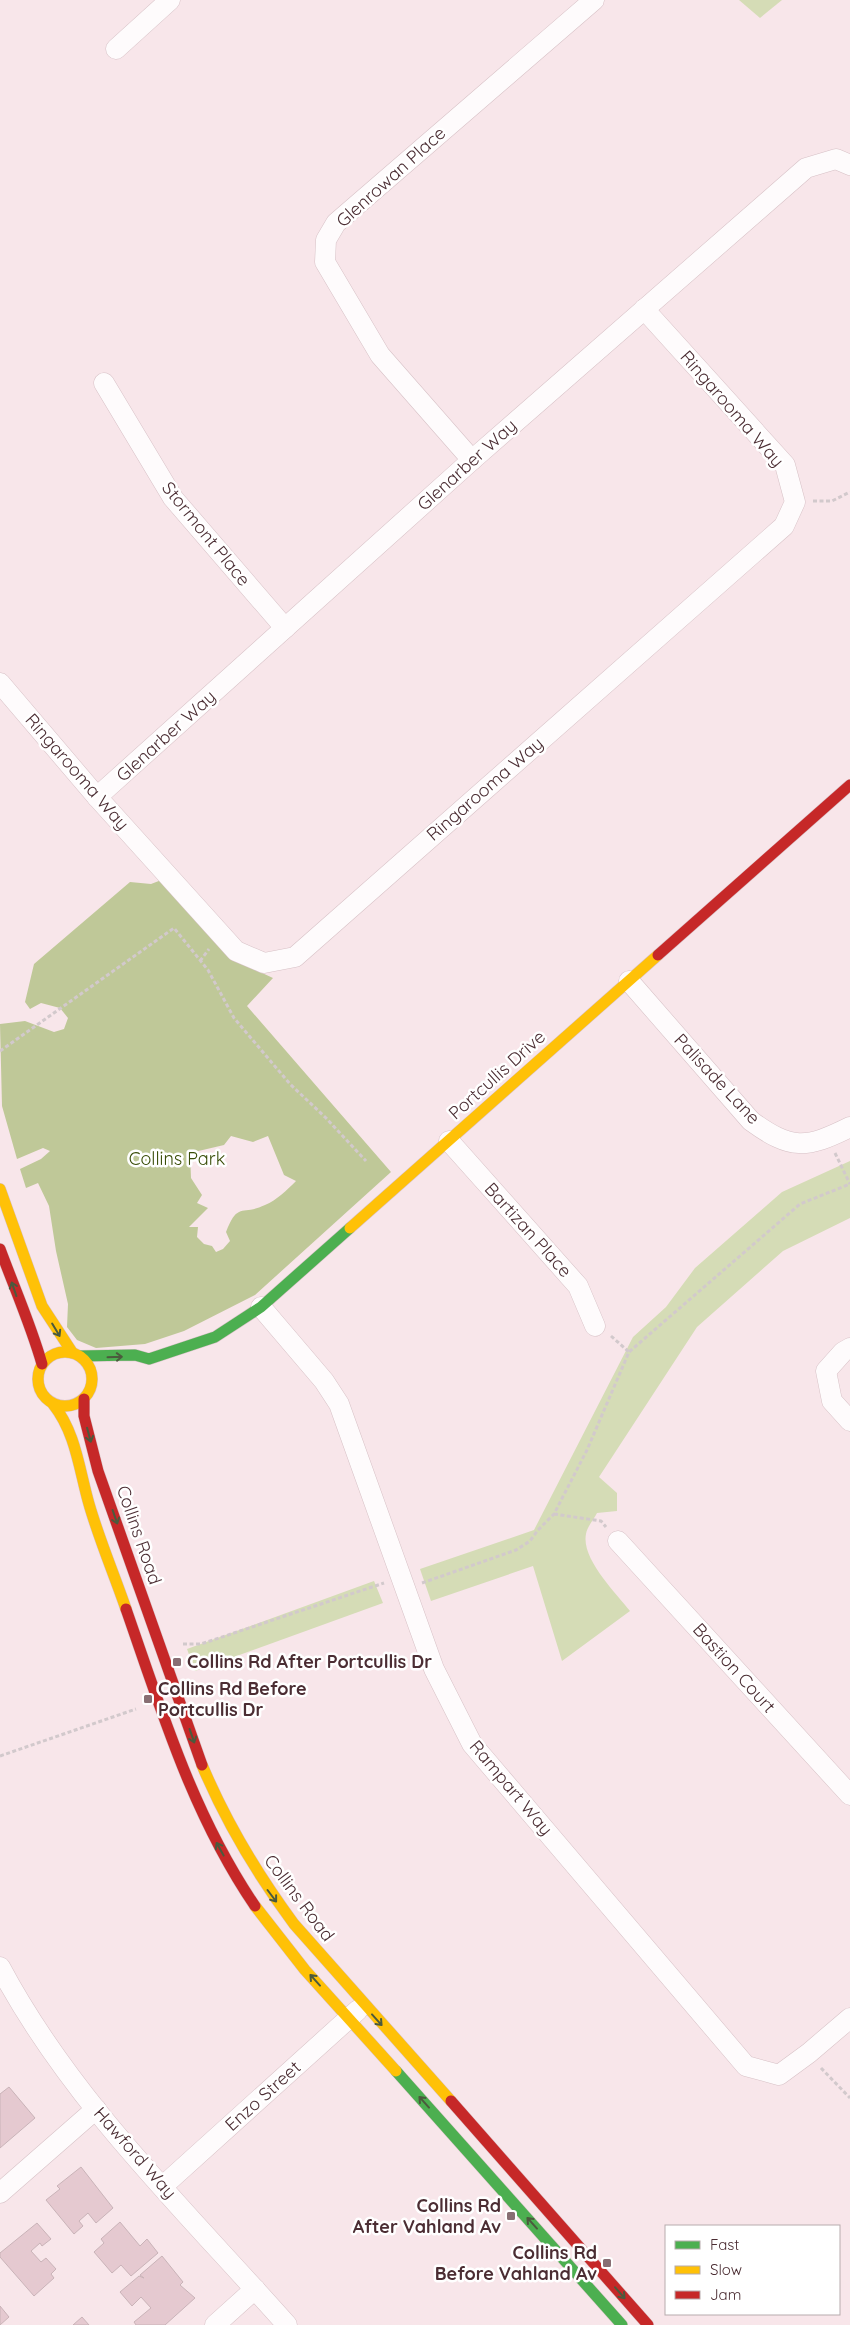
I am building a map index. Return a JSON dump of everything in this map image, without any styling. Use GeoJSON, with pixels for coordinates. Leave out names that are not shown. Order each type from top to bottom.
{"type":"FeatureCollection","features":[{"type":"Feature","properties":{"kind":"main road","name":"Portcullis Drive"},"geometry":{"type":"LineString","coordinates":[[76,1354],[111,1357],[135,1355],[149,1359],[176,1352],[214,1337],[236,1325],[261,1307],[850,785]]}},
{"type":"Feature","properties":{"kind":"main road","name":"Collins Road"},"geometry":{"type":"LineString","coordinates":[[0,1189],[5,1251],[22,1310],[35,1338],[42,1364],[38,1375],[39,1388],[43,1395],[53,1404],[72,1436],[89,1505],[184,1773],[199,1808],[234,1875],[258,1910],[305,1970],[356,2012],[648,2325]]}},
{"type":"Feature","properties":{"kind":"main road","name":"Collins Road"},"geometry":{"type":"LineString","coordinates":[[5,1251],[76,1354],[88,1364],[92,1372],[84,1416],[98,1471],[212,1790],[243,1852],[356,2012],[622,2325]]}},
{"type":"Feature","properties":{"kind":"main road"},"geometry":{"type":"LineString","coordinates":[[42,1364],[49,1356],[60,1352],[76,1354]]}},
{"type":"Feature","properties":{"kind":"main road"},"geometry":{"type":"LineString","coordinates":[[139,1369],[149,1359]]}},
{"type":"Feature","properties":{"kind":"main road"},"geometry":{"type":"LineString","coordinates":[[53,1404],[74,1405],[108,1378]]}},
{"type":"Feature","properties":{"kind":"street"},"geometry":{"type":"LineString","coordinates":[[116,49],[170,0]]}},
{"type":"Feature","properties":{"kind":"street","name":"Glenrowan Place"},"geometry":{"type":"LineString","coordinates":[[472,460],[380,354],[325,262],[326,240],[336,224],[594,0]]}},
{"type":"Feature","properties":{"kind":"street","name":"Glenarber Way"},"geometry":{"type":"LineString","coordinates":[[97,797],[472,460],[806,168],[836,159],[850,165]]}},
{"type":"Feature","properties":{"kind":"street","name":"Ringarooma Way"},"geometry":{"type":"LineString","coordinates":[[0,683],[97,797],[236,951],[264,963],[295,958],[784,526],[795,502],[785,465],[644,309]]}},
{"type":"Feature","properties":{"kind":"street","name":"Stormont Place"},"geometry":{"type":"LineString","coordinates":[[104,383],[173,498],[285,628]]}},
{"type":"Feature","properties":{"kind":"street","name":"Palisade Lane"},"geometry":{"type":"LineString","coordinates":[[629,981],[751,1120],[775,1138],[801,1145],[827,1139],[850,1127]]}},
{"type":"Feature","properties":{"kind":"street","name":"Bartizan Place"},"geometry":{"type":"LineString","coordinates":[[449,1141],[578,1286],[595,1326]]}},
{"type":"Feature","properties":{"kind":"street","name":"Rampart Way"},"geometry":{"type":"LineString","coordinates":[[261,1307],[324,1381],[339,1404],[434,1669],[472,1744],[746,2066],[779,2075],[809,2053],[850,2018]]}},
{"type":"Feature","properties":{"kind":"street"},"geometry":{"type":"LineString","coordinates":[[850,1348],[843,1352],[826,1371],[832,1401],[850,1421]]}},
{"type":"Feature","properties":{"kind":"street","name":"Bastion Court"},"geometry":{"type":"LineString","coordinates":[[618,1541],[850,1795]]}},
{"type":"Feature","properties":{"kind":"street","name":"Hawford Way"},"geometry":{"type":"LineString","coordinates":[[0,1967],[42,2039],[96,2109],[287,2325]]}},
{"type":"Feature","properties":{"kind":"street","name":"Enzo Street"},"geometry":{"type":"LineString","coordinates":[[163,2186],[356,2012]]}},
{"type":"Feature","properties":{"kind":"street"},"geometry":{"type":"LineString","coordinates":[[0,2193],[96,2109]]}},
{"type":"Feature","properties":{"kind":"street"},"geometry":{"type":"LineString","coordinates":[[215,2325],[255,2289]]}},
{"type":"Feature","properties":{"kind":"path"},"geometry":{"type":"LineString","coordinates":[[795,502],[832,500],[850,492]]}},
{"type":"Feature","properties":{"kind":"path"},"geometry":{"type":"LineString","coordinates":[[0,1051],[174,928],[208,970],[234,1018],[290,1084],[326,1118],[366,1161]]}},
{"type":"Feature","properties":{"kind":"path"},"geometry":{"type":"LineString","coordinates":[[417,1585],[516,1550],[530,1541],[554,1514],[587,1450],[629,1352],[800,1204],[850,1184],[827,1139]]}},
{"type":"Feature","properties":{"kind":"path"},"geometry":{"type":"LineString","coordinates":[[595,1326],[618,1341],[629,1352]]}},
{"type":"Feature","properties":{"kind":"path"},"geometry":{"type":"LineString","coordinates":[[554,1514],[601,1521],[618,1541]]}},
{"type":"Feature","properties":{"kind":"path"},"geometry":{"type":"LineString","coordinates":[[178,1644],[201,1644],[389,1581]]}},
{"type":"Feature","properties":{"kind":"path"},"geometry":{"type":"LineString","coordinates":[[0,1756],[136,1709]]}},
{"type":"Feature","properties":{"kind":"path"},"geometry":{"type":"LineString","coordinates":[[809,2053],[850,2098]]}},
{"type":"Feature","properties":{"kind":"green space"},"geometry":{"type":"Polygon","coordinates":[[[739,0],[782,0],[760,18],[739,0]]]}},
{"type":"Feature","properties":{"kind":"green space","name":"Collins Park"},"geometry":{"type":"Polygon","coordinates":[[[164,879],[230,958],[273,978],[247,1006],[391,1172],[255,1295],[184,1331],[145,1344],[96,1348],[77,1340],[67,1327],[68,1304],[56,1251],[49,1206],[38,1183],[26,1188],[20,1169],[41,1159],[50,1151],[43,1148],[17,1159],[2,1106],[0,1024],[25,1021],[54,1032],[64,1029],[68,1018],[60,1008],[41,1003],[30,1009],[25,1002],[34,964],[130,882],[151,884],[164,879]],[[231,1136],[224,1145],[190,1153],[191,1178],[202,1195],[197,1203],[208,1208],[189,1227],[198,1227],[197,1237],[204,1244],[212,1246],[216,1252],[223,1249],[230,1241],[226,1232],[234,1216],[241,1211],[257,1208],[269,1203],[296,1181],[284,1175],[268,1136],[253,1142],[231,1136]]]}},
{"type":"Feature","properties":{"kind":"green space"},"geometry":{"type":"Polygon","coordinates":[[[850,1161],[850,1218],[783,1251],[697,1327],[599,1477],[617,1493],[617,1511],[597,1513],[587,1531],[586,1544],[594,1565],[630,1611],[562,1661],[533,1566],[431,1601],[420,1569],[534,1530],[633,1337],[666,1307],[695,1268],[782,1192],[850,1161]]]}},
{"type":"Feature","properties":{"kind":"green space"},"geometry":{"type":"Polygon","coordinates":[[[374,1581],[383,1603],[195,1671],[187,1649],[374,1581]]]}},
{"type":"Feature","properties":{"kind":"building"},"geometry":{"type":"Polygon","coordinates":[[[9,2087],[35,2118],[0,2148],[0,2094],[9,2087]]]}},
{"type":"Feature","properties":{"kind":"building"},"geometry":{"type":"Polygon","coordinates":[[[81,2167],[113,2208],[96,2223],[88,2213],[79,2221],[83,2226],[74,2234],[46,2200],[60,2189],[57,2186],[81,2167]]]}},
{"type":"Feature","properties":{"kind":"building"},"geometry":{"type":"Polygon","coordinates":[[[120,2222],[140,2246],[147,2239],[158,2253],[131,2276],[121,2265],[112,2273],[94,2252],[104,2243],[101,2239],[120,2222]]]}},
{"type":"Feature","properties":{"kind":"building"},"geometry":{"type":"Polygon","coordinates":[[[37,2223],[51,2239],[42,2246],[40,2243],[31,2251],[41,2262],[46,2258],[56,2269],[51,2274],[54,2278],[34,2296],[0,2257],[0,2253],[37,2223]]]}},
{"type":"Feature","properties":{"kind":"building"},"geometry":{"type":"Polygon","coordinates":[[[162,2256],[183,2282],[180,2285],[195,2298],[165,2325],[136,2325],[134,2322],[151,2308],[141,2297],[132,2306],[120,2292],[139,2276],[144,2278],[140,2275],[162,2256]]]}},
{"type":"Feature","properties":{"kind":"building"},"geometry":{"type":"Polygon","coordinates":[[[0,2306],[9,2317],[0,2325],[0,2306]]]}},
{"type":"Feature","properties":{"kind":"building"},"geometry":{"type":"Polygon","coordinates":[[[82,2317],[89,2325],[73,2325],[82,2317]]]}},
{"type":"Feature","properties":{"kind":"traffic: fast"},"geometry":{"type":"LineString","coordinates":[[80,1356],[135,1355],[149,1359],[215,1337],[261,1307],[350,1228]]}},
{"type":"Feature","properties":{"kind":"traffic: fast"},"geometry":{"type":"LineString","coordinates":[[396,2071],[622,2325]]}},
{"type":"Feature","properties":{"kind":"traffic: slow"},"geometry":{"type":"LineString","coordinates":[[350,1228],[658,955]]}},
{"type":"Feature","properties":{"kind":"traffic: slow"},"geometry":{"type":"LineString","coordinates":[[0,1189],[42,1306],[72,1352]]}},
{"type":"Feature","properties":{"kind":"traffic: slow"},"geometry":{"type":"LineString","coordinates":[[60,1352],[70,1352],[80,1356],[88,1364],[92,1379],[88,1394],[80,1402],[70,1406],[60,1406],[50,1402],[42,1394],[38,1384],[38,1374],[42,1364],[50,1356],[60,1352]]}},
{"type":"Feature","properties":{"kind":"traffic: slow"},"geometry":{"type":"LineString","coordinates":[[53,1404],[61,1415],[72,1439],[93,1517],[126,1609]]}},
{"type":"Feature","properties":{"kind":"traffic: slow"},"geometry":{"type":"LineString","coordinates":[[202,1765],[221,1807],[243,1847],[267,1886],[294,1924],[451,2101]]}},
{"type":"Feature","properties":{"kind":"traffic: slow"},"geometry":{"type":"LineString","coordinates":[[255,1906],[305,1970],[396,2071]]}},
{"type":"Feature","properties":{"kind":"traffic: jam"},"geometry":{"type":"LineString","coordinates":[[658,955],[850,785]]}},
{"type":"Feature","properties":{"kind":"traffic: jam"},"geometry":{"type":"LineString","coordinates":[[0,1249],[28,1320],[42,1364]]}},
{"type":"Feature","properties":{"kind":"traffic: jam"},"geometry":{"type":"LineString","coordinates":[[84,1399],[84,1416],[98,1471],[202,1765]]}},
{"type":"Feature","properties":{"kind":"traffic: jam"},"geometry":{"type":"LineString","coordinates":[[126,1609],[166,1724],[196,1799],[233,1871],[255,1906]]}},
{"type":"Feature","properties":{"kind":"traffic: jam"},"geometry":{"type":"LineString","coordinates":[[451,2101],[648,2325]]}},
{"type":"Feature","properties":{"kind":"place","name":"Collins Rd After Portcullis Dr"},"geometry":{"type":"Point","coordinates":[177,1662]}},
{"type":"Feature","properties":{"kind":"place","name":"Collins Rd Before Portcullis Dr"},"geometry":{"type":"Point","coordinates":[148,1699]}},
{"type":"Feature","properties":{"kind":"place","name":"Collins Rd After Vahland Av"},"geometry":{"type":"Point","coordinates":[511,2216]}},
{"type":"Feature","properties":{"kind":"place","name":"Collins Rd Before Vahland Av"},"geometry":{"type":"Point","coordinates":[607,2263]}}]}
